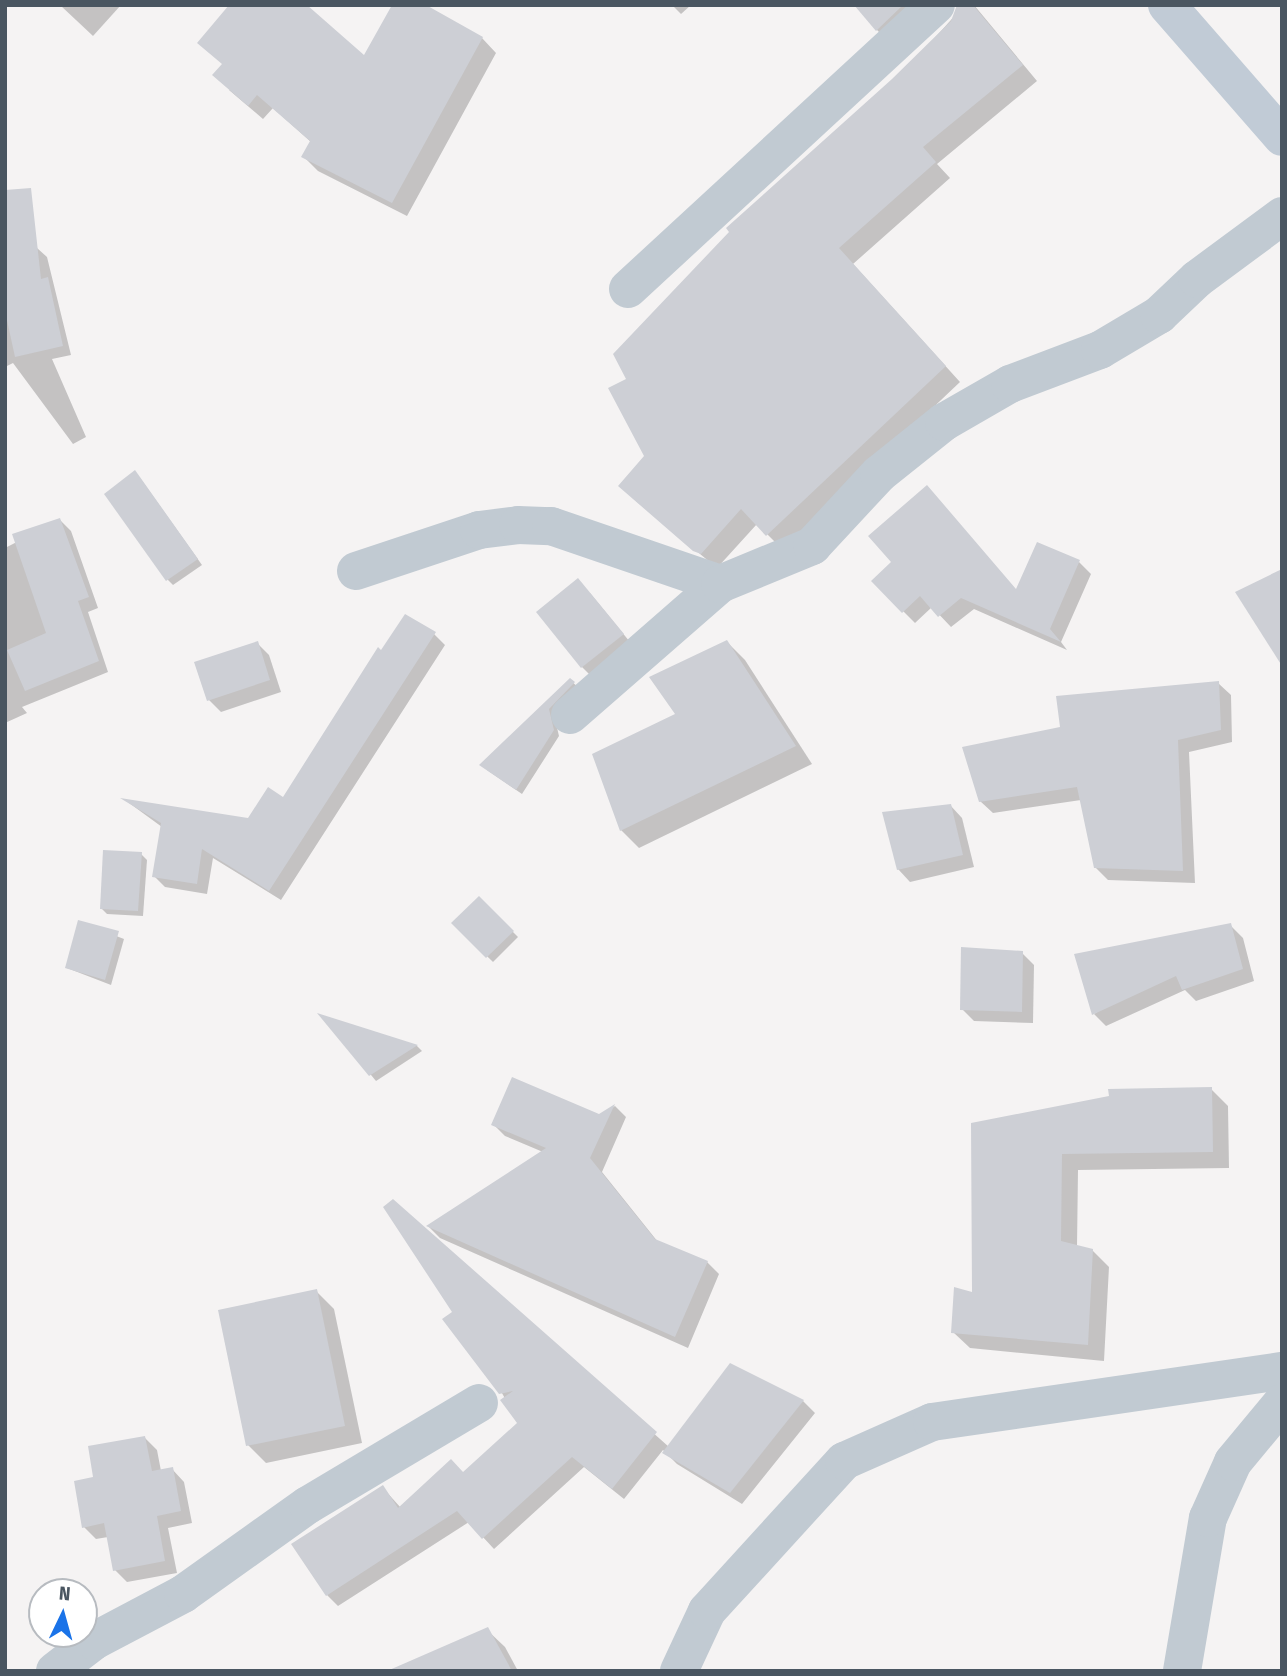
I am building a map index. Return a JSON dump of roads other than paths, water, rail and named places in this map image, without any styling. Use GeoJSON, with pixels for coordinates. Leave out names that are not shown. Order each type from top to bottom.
{"type":"FeatureCollection","features":[{"type":"Feature","properties":{"kind":"main road"},"geometry":{"type":"LineString","coordinates":[[1167,5],[1282,137]]}},
{"type":"Feature","properties":{"kind":"street"},"geometry":{"type":"LineString","coordinates":[[628,289],[936,5]]}},
{"type":"Feature","properties":{"kind":"street"},"geometry":{"type":"LineString","coordinates":[[570,715],[720,583],[812,546],[878,474],[944,422],[1010,384],[1100,349],[1159,315],[1197,279],[1282,216]]}},
{"type":"Feature","properties":{"kind":"street"},"geometry":{"type":"LineString","coordinates":[[356,571],[480,530],[529,525],[551,526],[720,583]]}},
{"type":"Feature","properties":{"kind":"street"},"geometry":{"type":"LineString","coordinates":[[679,1671],[707,1611],[844,1461],[932,1422],[1282,1371]]}},
{"type":"Feature","properties":{"kind":"street"},"geometry":{"type":"LineString","coordinates":[[55,1671],[94,1641],[183,1594],[298,1511],[478,1403]]}},
{"type":"Feature","properties":{"kind":"street"},"geometry":{"type":"LineString","coordinates":[[1182,1671],[1208,1518],[1233,1462],[1282,1403]]}}]}
